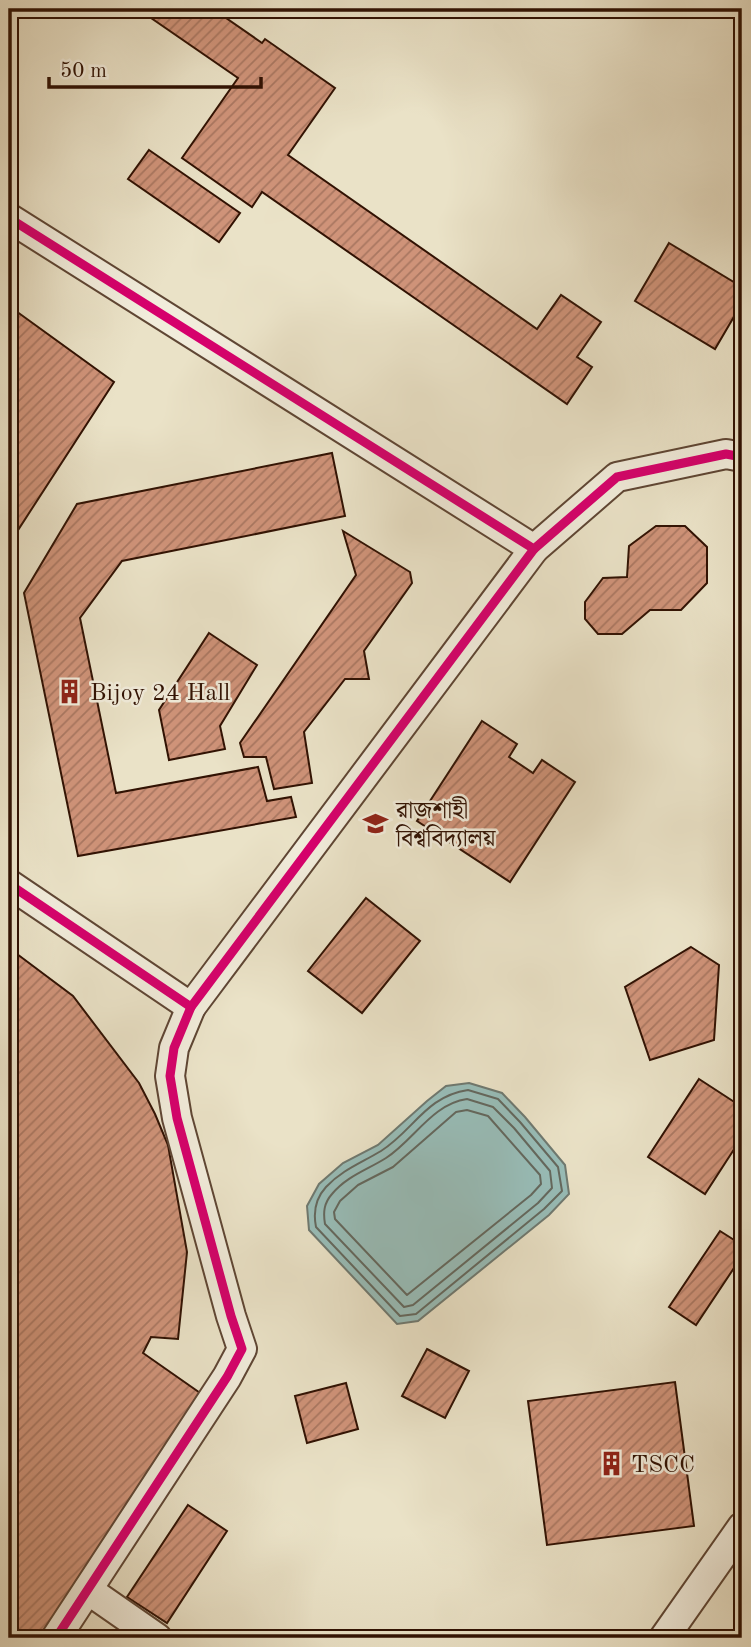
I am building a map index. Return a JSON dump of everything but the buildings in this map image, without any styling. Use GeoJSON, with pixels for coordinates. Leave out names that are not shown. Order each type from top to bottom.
{"type":"FeatureCollection","features":[{"type":"Feature","properties":{"kind":"street"},"geometry":{"type":"LineString","coordinates":[[9,218],[534,549]]}},
{"type":"Feature","properties":{"kind":"street"},"geometry":{"type":"LineString","coordinates":[[56,1638],[227,1377],[242,1349],[180,1130],[170,1076],[174,1048],[191,1007],[534,549],[617,477],[726,454],[742,457]]}},
{"type":"Feature","properties":{"kind":"street"},"geometry":{"type":"LineString","coordinates":[[9,884],[191,1007]]}},
{"type":"Feature","properties":{"kind":"street"},"geometry":{"type":"LineString","coordinates":[[664,1638],[742,1527]]}},
{"type":"Feature","properties":{"kind":"street"},"geometry":{"type":"LineString","coordinates":[[88,1590],[157,1638]]}},
{"type":"Feature","properties":{"kind":"water"},"geometry":{"type":"Polygon","coordinates":[[[469,1083],[502,1093],[525,1117],[565,1165],[569,1194],[549,1215],[418,1321],[397,1324],[309,1230],[307,1206],[319,1184],[343,1163],[378,1145],[446,1086],[469,1083]]]}},
{"type":"Feature","properties":{"kind":"cycle path"},"geometry":{"type":"LineString","coordinates":[[9,218],[534,549],[617,477],[726,454],[742,457]]}},
{"type":"Feature","properties":{"kind":"cycle path"},"geometry":{"type":"LineString","coordinates":[[9,884],[191,1007],[534,549]]}},
{"type":"Feature","properties":{"kind":"cycle path"},"geometry":{"type":"LineString","coordinates":[[56,1638],[227,1377],[242,1349],[177,1118],[170,1076],[174,1048],[191,1007]]}},
{"type":"Feature","properties":{"kind":"place","name":"Bijoy 24 Hall"},"geometry":{"type":"Point","coordinates":[70,692]}},
{"type":"Feature","properties":{"kind":"place","name":"রাজশাহী বিশ্ববিদ্যালয়"},"geometry":{"type":"Point","coordinates":[376,824]}},
{"type":"Feature","properties":{"kind":"place","name":"TSCC"},"geometry":{"type":"Point","coordinates":[611,1464]}}]}
